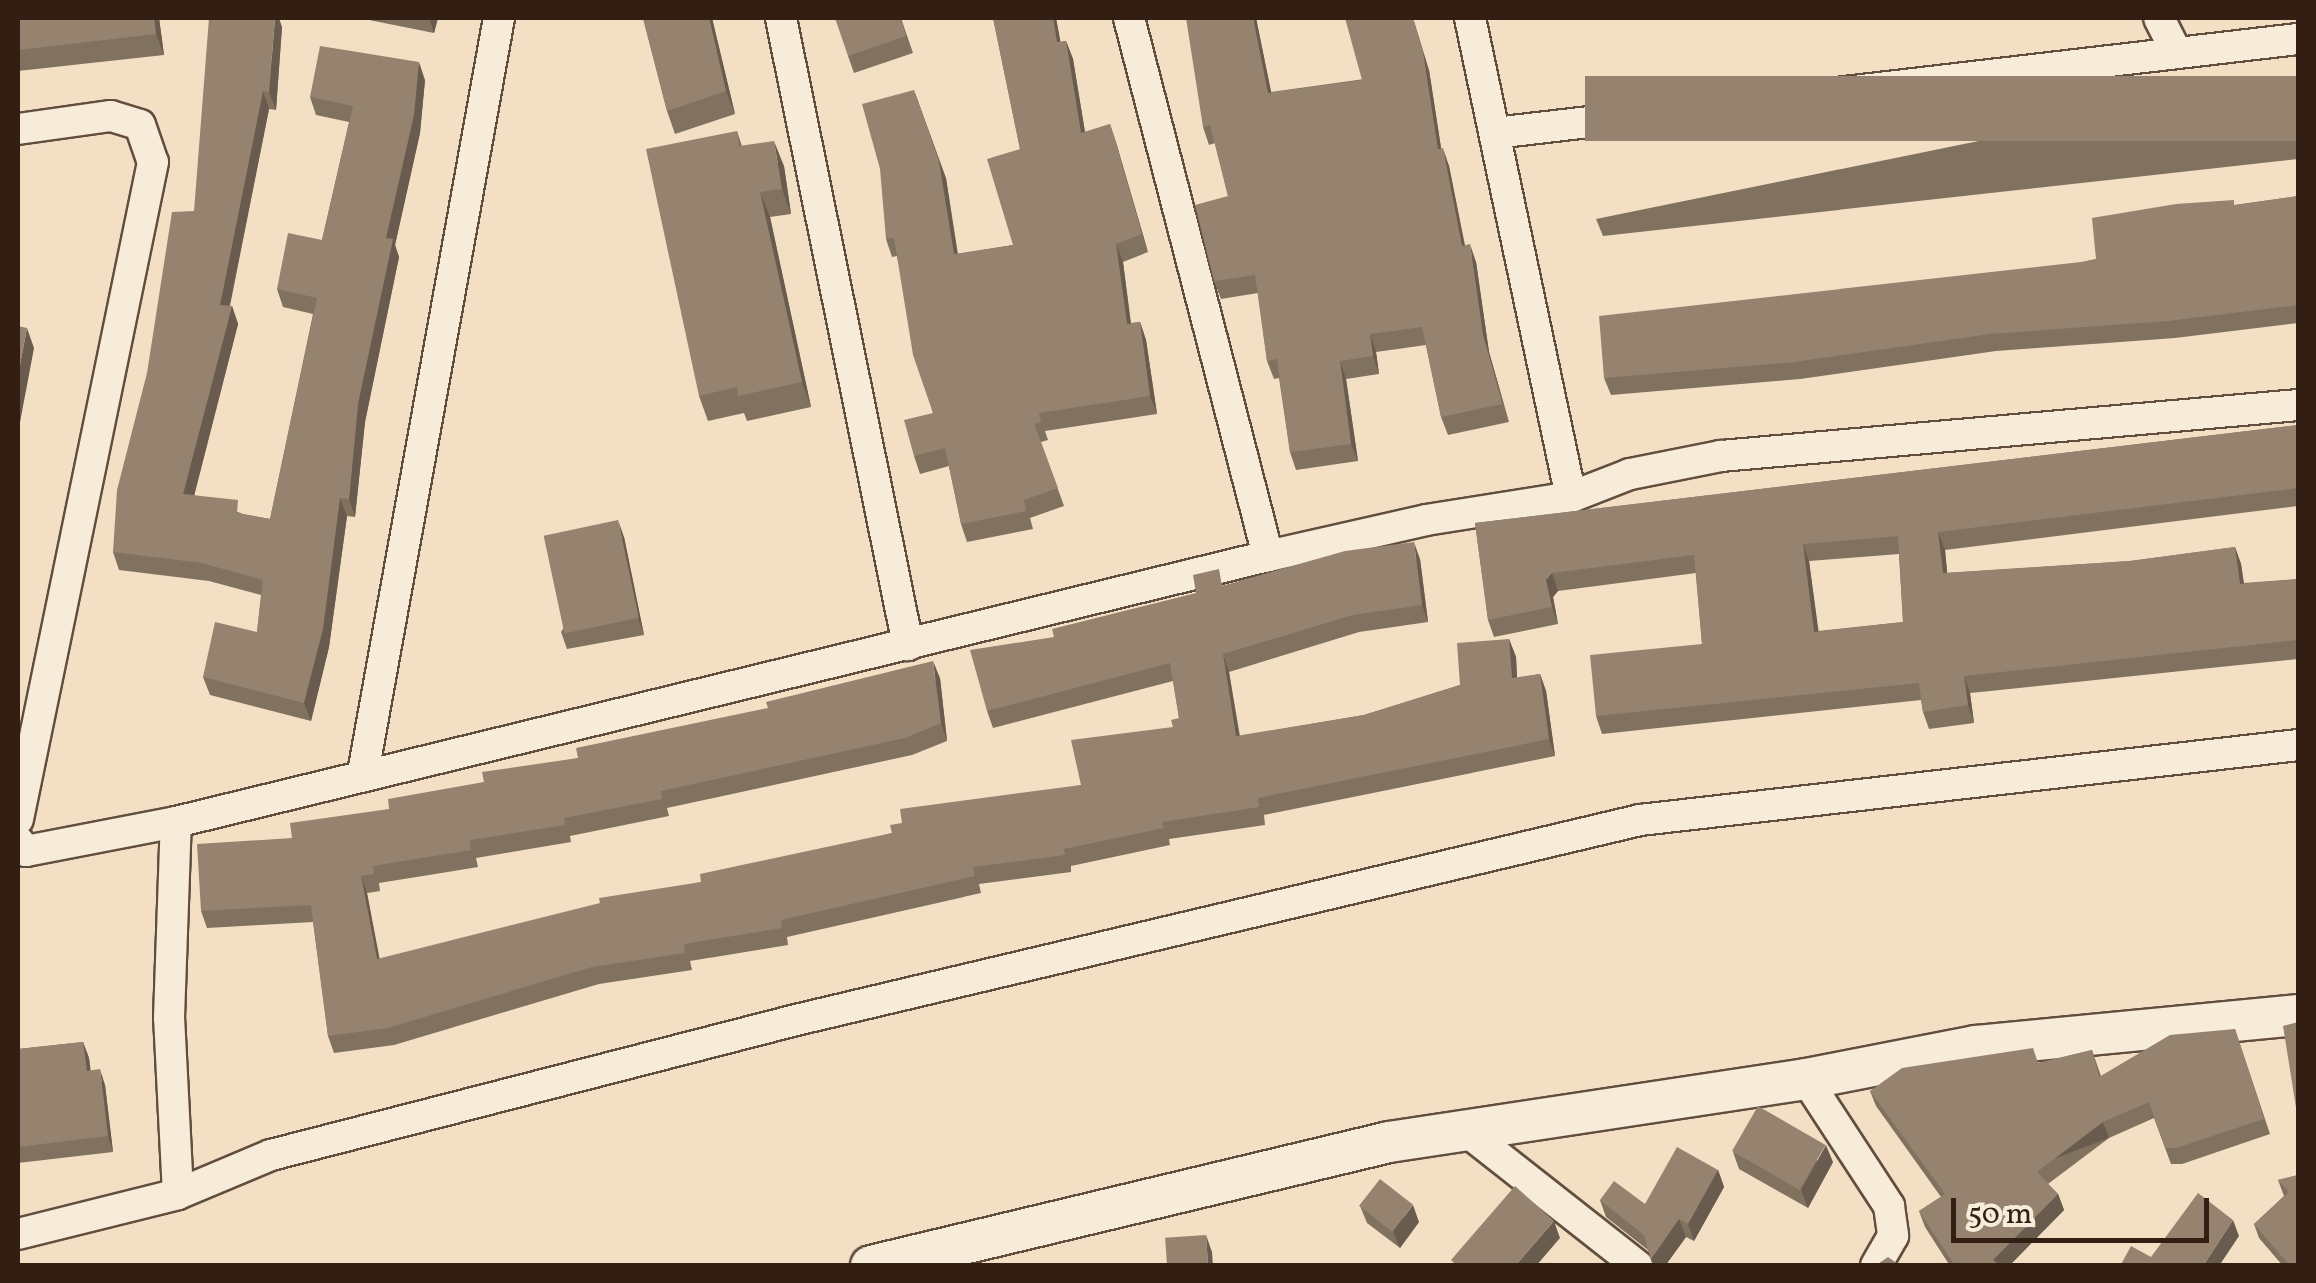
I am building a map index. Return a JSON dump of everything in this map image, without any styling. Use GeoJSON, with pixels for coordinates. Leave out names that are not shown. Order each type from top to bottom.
{"type":"FeatureCollection","features":[{"type":"Feature","properties":{"kind":"street"},"geometry":{"type":"LineString","coordinates":[[363,772],[500,18]]}},
{"type":"Feature","properties":{"kind":"street"},"geometry":{"type":"LineString","coordinates":[[781,18],[908,645]]}},
{"type":"Feature","properties":{"kind":"street"},"geometry":{"type":"LineString","coordinates":[[1129,18],[1268,556]]}},
{"type":"Feature","properties":{"kind":"street"},"geometry":{"type":"LineString","coordinates":[[1470,18],[1571,497]]}},
{"type":"Feature","properties":{"kind":"street"},"geometry":{"type":"LineString","coordinates":[[2159,18],[2175,50]]}},
{"type":"Feature","properties":{"kind":"street"},"geometry":{"type":"LineString","coordinates":[[1495,133],[2175,50],[2298,39]]}},
{"type":"Feature","properties":{"kind":"street"},"geometry":{"type":"LineString","coordinates":[[18,129],[110,116],[140,126],[153,162],[18,819]]}},
{"type":"Feature","properties":{"kind":"street"},"geometry":{"type":"LineString","coordinates":[[18,840],[26,851],[176,822],[363,772],[1268,556],[1426,520],[1571,497],[1630,474],[1721,456],[2298,405]]}},
{"type":"Feature","properties":{"kind":"street"},"geometry":{"type":"LineString","coordinates":[[18,1234],[178,1194],[271,1155],[758,1029],[1640,820],[2298,745]]}},
{"type":"Feature","properties":{"kind":"street"},"geometry":{"type":"LineString","coordinates":[[176,822],[169,1018],[178,1194]]}},
{"type":"Feature","properties":{"kind":"street"},"geometry":{"type":"LineString","coordinates":[[871,1266],[1389,1142],[1806,1079],[1976,1046],[2298,1015]]}},
{"type":"Feature","properties":{"kind":"street"},"geometry":{"type":"LineString","coordinates":[[1806,1079],[1890,1206],[1892,1236],[1876,1266]]}},
{"type":"Feature","properties":{"kind":"street"},"geometry":{"type":"LineString","coordinates":[[1464,1130],[1638,1266]]}},
{"type":"Feature","properties":{"kind":"building"},"geometry":{"type":"Polygon","coordinates":[[[18,18],[154,18],[156,34],[18,50],[18,18]]]}},
{"type":"Feature","properties":{"kind":"building"},"geometry":{"type":"Polygon","coordinates":[[[209,18],[275,18],[269,92],[263,91],[220,305],[232,306],[183,494],[238,500],[237,513],[270,519],[317,298],[277,289],[288,233],[322,240],[353,106],[310,97],[320,46],[419,62],[414,115],[386,238],[393,239],[358,404],[349,499],[340,498],[323,629],[304,703],[203,677],[215,622],[257,632],[263,580],[202,563],[113,552],[117,490],[147,373],[172,212],[194,211],[209,18]]]}},
{"type":"Feature","properties":{"kind":"building"},"geometry":{"type":"Polygon","coordinates":[[[643,18],[709,18],[726,91],[667,111],[643,18]]]}},
{"type":"Feature","properties":{"kind":"building"},"geometry":{"type":"Polygon","coordinates":[[[835,18],[900,18],[906,36],[848,56],[835,18]]]}},
{"type":"Feature","properties":{"kind":"building"},"geometry":{"type":"Polygon","coordinates":[[[993,18],[1053,18],[1057,42],[1066,41],[1081,133],[1110,124],[1142,234],[1116,244],[1127,324],[1140,322],[1150,396],[1039,413],[1041,422],[1034,424],[1058,488],[1024,500],[1026,511],[961,524],[945,448],[914,456],[904,420],[933,413],[913,355],[894,238],[886,239],[880,169],[862,104],[914,90],[939,161],[954,254],[1013,245],[987,159],[1020,149],[993,18]]]}},
{"type":"Feature","properties":{"kind":"building"},"geometry":{"type":"Polygon","coordinates":[[[1186,18],[1253,18],[1268,93],[1362,80],[1345,18],[1413,18],[1423,52],[1438,149],[1443,148],[1462,246],[1470,244],[1483,335],[1502,404],[1441,417],[1422,327],[1370,334],[1373,356],[1340,361],[1351,444],[1290,452],[1277,359],[1267,361],[1255,275],[1214,281],[1195,205],[1228,196],[1210,125],[1203,127],[1186,18]]]}},
{"type":"Feature","properties":{"kind":"building"},"geometry":{"type":"Polygon","coordinates":[[[1585,76],[2298,76],[2298,141],[1585,141],[1585,76]]]}},
{"type":"Feature","properties":{"kind":"building"},"geometry":{"type":"Polygon","coordinates":[[[737,131],[739,146],[774,141],[782,189],[760,192],[802,382],[738,396],[737,387],[699,396],[646,149],[737,131]]]}},
{"type":"Feature","properties":{"kind":"building"},"geometry":{"type":"Polygon","coordinates":[[[2298,196],[2298,305],[2168,321],[1990,334],[1794,362],[1604,378],[1599,316],[2081,262],[2096,259],[2092,218],[2176,204],[2234,200],[2234,205],[2298,196]]]}},
{"type":"Feature","properties":{"kind":"building"},"geometry":{"type":"Polygon","coordinates":[[[18,326],[27,328],[18,375],[18,326]]]}},
{"type":"Feature","properties":{"kind":"building"},"geometry":{"type":"Polygon","coordinates":[[[2298,425],[2298,488],[1938,532],[1943,573],[2130,561],[2235,547],[2240,584],[2298,579],[2298,640],[1964,676],[1968,705],[1923,712],[1919,683],[1596,716],[1590,655],[1702,644],[1694,555],[1552,573],[1546,580],[1552,607],[1488,620],[1475,523],[2298,425]],[[1898,536],[1803,544],[1814,632],[1903,622],[1898,536]]]}},
{"type":"Feature","properties":{"kind":"building"},"geometry":{"type":"Polygon","coordinates":[[[618,520],[639,618],[564,634],[544,536],[618,520]]]}},
{"type":"Feature","properties":{"kind":"building"},"geometry":{"type":"Polygon","coordinates":[[[1414,542],[1422,605],[1353,615],[1223,654],[1236,736],[1364,715],[1460,685],[1457,643],[1509,639],[1512,678],[1540,674],[1549,739],[1258,798],[1259,807],[1162,822],[1164,828],[1064,849],[1065,855],[973,867],[975,876],[781,920],[782,928],[684,944],[685,953],[592,967],[388,1028],[328,1036],[311,905],[201,911],[197,844],[292,838],[290,823],[389,809],[388,799],[484,782],[482,772],[578,758],[576,748],[768,708],[766,702],[933,661],[941,723],[905,738],[661,791],[662,799],[564,818],[565,825],[470,840],[471,850],[373,866],[374,874],[361,876],[377,959],[600,903],[599,898],[701,882],[700,874],[892,833],[890,825],[902,823],[900,809],[1081,785],[1071,740],[1173,727],[1171,720],[1179,718],[1170,663],[987,711],[970,650],[1054,637],[1052,629],[1196,593],[1193,575],[1219,569],[1222,586],[1345,551],[1414,542]]]}},
{"type":"Feature","properties":{"kind":"building"},"geometry":{"type":"Polygon","coordinates":[[[2298,1022],[2298,1120],[2283,1026],[2298,1022]]]}},
{"type":"Feature","properties":{"kind":"building"},"geometry":{"type":"Polygon","coordinates":[[[2235,1029],[2264,1119],[2176,1148],[2165,1148],[2149,1102],[2103,1122],[2037,1172],[2058,1194],[1993,1260],[2002,1266],[1955,1266],[1919,1211],[1945,1194],[1870,1091],[1902,1068],[2033,1048],[2038,1063],[2092,1050],[2099,1077],[2170,1035],[2235,1029]]]}},
{"type":"Feature","properties":{"kind":"building"},"geometry":{"type":"Polygon","coordinates":[[[83,1042],[87,1071],[100,1069],[108,1136],[18,1147],[18,1049],[83,1042]]]}},
{"type":"Feature","properties":{"kind":"building"},"geometry":{"type":"Polygon","coordinates":[[[1758,1106],[1826,1145],[1800,1190],[1732,1151],[1758,1106]]]}},
{"type":"Feature","properties":{"kind":"building"},"geometry":{"type":"Polygon","coordinates":[[[1677,1147],[1718,1170],[1688,1224],[1679,1219],[1651,1259],[1644,1235],[1600,1200],[1614,1181],[1645,1204],[1677,1147]]]}},
{"type":"Feature","properties":{"kind":"building"},"geometry":{"type":"Polygon","coordinates":[[[2298,1175],[2298,1266],[2290,1266],[2254,1224],[2289,1192],[2278,1180],[2298,1175]]]}},
{"type":"Feature","properties":{"kind":"building"},"geometry":{"type":"Polygon","coordinates":[[[1380,1179],[1413,1205],[1392,1232],[1359,1206],[1380,1179]]]}},
{"type":"Feature","properties":{"kind":"building"},"geometry":{"type":"Polygon","coordinates":[[[1515,1186],[1554,1221],[1515,1266],[1457,1266],[1451,1260],[1515,1186]]]}},
{"type":"Feature","properties":{"kind":"building"},"geometry":{"type":"Polygon","coordinates":[[[2198,1193],[2233,1220],[2203,1266],[2120,1266],[2131,1246],[2151,1257],[2198,1193]]]}},
{"type":"Feature","properties":{"kind":"building"},"geometry":{"type":"Polygon","coordinates":[[[1206,1235],[1208,1266],[1167,1266],[1165,1238],[1206,1235]]]}},
{"type":"Feature","properties":{"kind":"building"},"geometry":{"type":"Polygon","coordinates":[[[1888,1257],[1901,1266],[1875,1266],[1888,1257]]]}}]}
